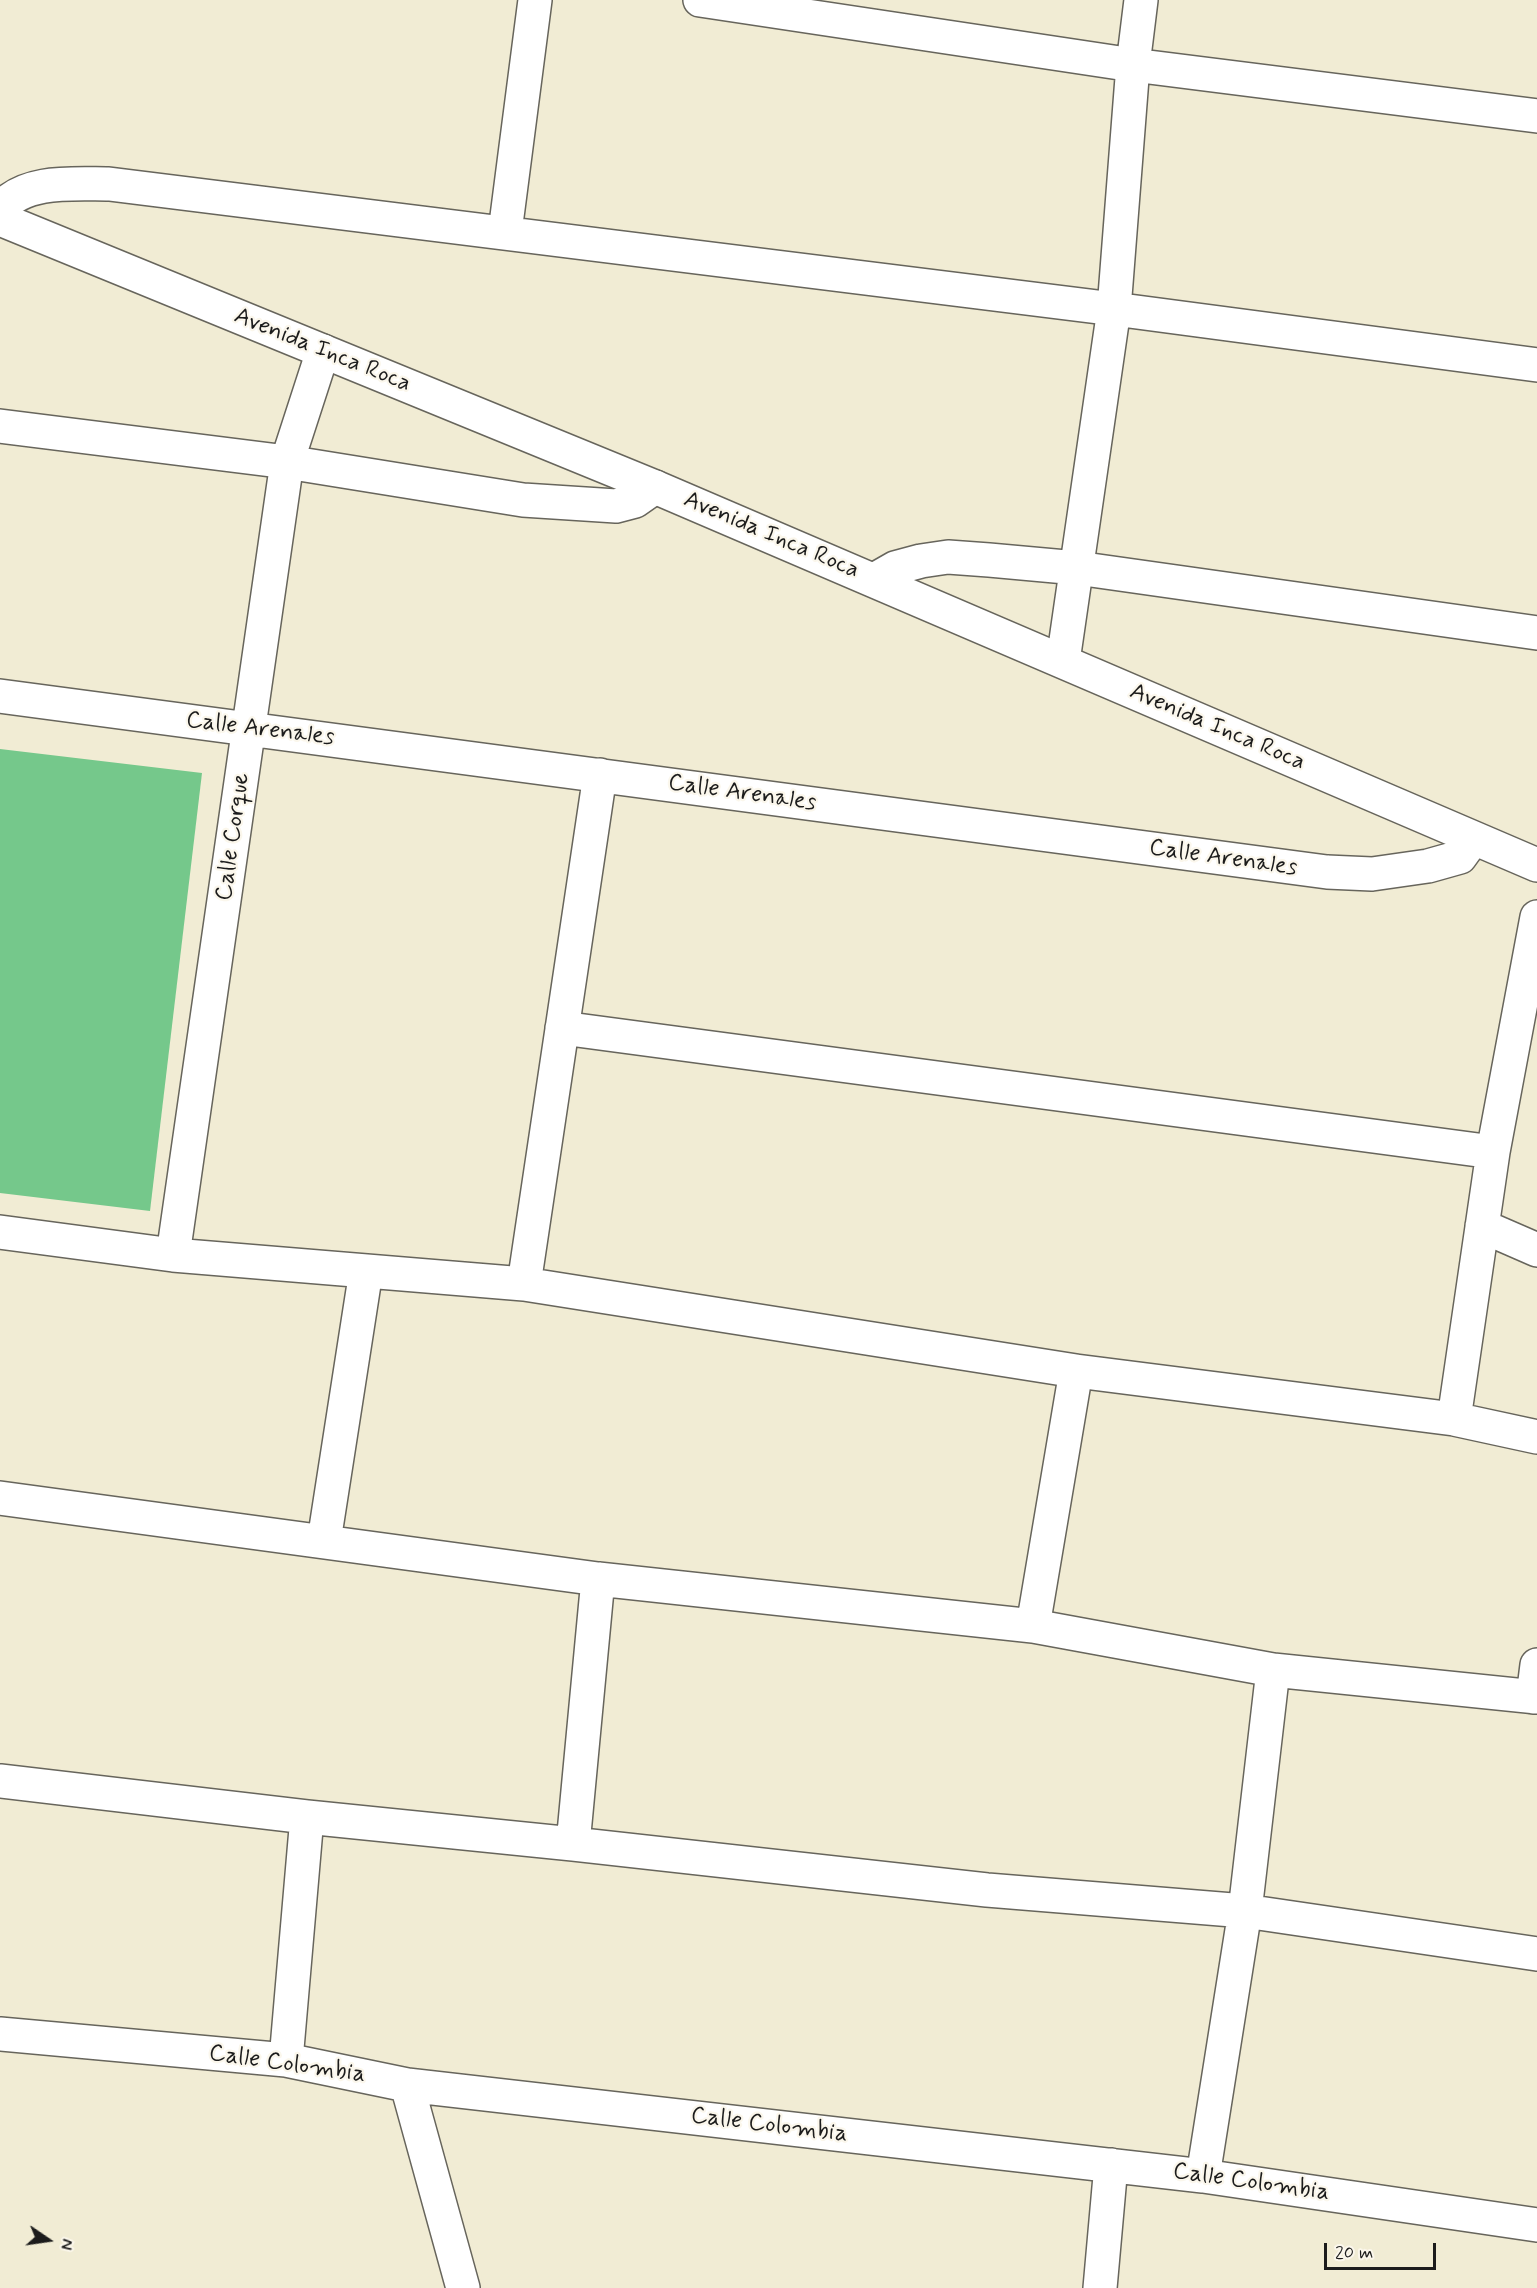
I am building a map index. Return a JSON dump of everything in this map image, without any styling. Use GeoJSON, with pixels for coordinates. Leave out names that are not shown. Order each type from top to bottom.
{"type":"FeatureCollection","features":[{"type":"Feature","properties":{"kind":"street"},"geometry":{"type":"LineString","coordinates":[[505,232],[535,0]]}},
{"type":"Feature","properties":{"kind":"street"},"geometry":{"type":"LineString","coordinates":[[700,0],[1133,65],[1537,116]]}},
{"type":"Feature","properties":{"kind":"street"},"geometry":{"type":"LineString","coordinates":[[1063,661],[1114,309],[1133,65],[1141,0]]}},
{"type":"Feature","properties":{"kind":"street"},"geometry":{"type":"LineString","coordinates":[[0,209],[20,192],[54,185],[109,184],[1114,309],[1537,365]]}},
{"type":"Feature","properties":{"kind":"street","name":"Avenida Inca Roca"},"geometry":{"type":"LineString","coordinates":[[0,219],[874,579],[1537,865]]}},
{"type":"Feature","properties":{"kind":"street","name":"Calle Corque"},"geometry":{"type":"LineString","coordinates":[[173,1255],[287,462],[323,351]]}},
{"type":"Feature","properties":{"kind":"street"},"geometry":{"type":"LineString","coordinates":[[0,426],[287,462],[524,500],[616,506],[635,501],[655,487]]}},
{"type":"Feature","properties":{"kind":"street"},"geometry":{"type":"LineString","coordinates":[[874,579],[895,568],[948,557],[1077,568],[1537,633]]}},
{"type":"Feature","properties":{"kind":"street","name":"Calle Arenales"},"geometry":{"type":"LineString","coordinates":[[0,696],[1327,872],[1372,874],[1428,866],[1460,857],[1473,838]]}},
{"type":"Feature","properties":{"kind":"street"},"geometry":{"type":"LineString","coordinates":[[524,1284],[600,775]]}},
{"type":"Feature","properties":{"kind":"street"},"geometry":{"type":"LineString","coordinates":[[1454,1419],[1493,1152],[1537,917]]}},
{"type":"Feature","properties":{"kind":"street"},"geometry":{"type":"LineString","coordinates":[[562,1028],[1493,1152]]}},
{"type":"Feature","properties":{"kind":"street"},"geometry":{"type":"LineString","coordinates":[[1482,1226],[1537,1250]]}},
{"type":"Feature","properties":{"kind":"street"},"geometry":{"type":"LineString","coordinates":[[0,1232],[173,1255],[524,1284],[1076,1371],[1454,1419],[1537,1437]]}},
{"type":"Feature","properties":{"kind":"street"},"geometry":{"type":"LineString","coordinates":[[324,1541],[366,1271]]}},
{"type":"Feature","properties":{"kind":"street"},"geometry":{"type":"LineString","coordinates":[[1033,1626],[1076,1371]]}},
{"type":"Feature","properties":{"kind":"street"},"geometry":{"type":"LineString","coordinates":[[0,1498],[598,1579],[1033,1626],[1273,1670],[1535,1697],[1537,1665]]}},
{"type":"Feature","properties":{"kind":"street"},"geometry":{"type":"LineString","coordinates":[[573,1844],[598,1579]]}},
{"type":"Feature","properties":{"kind":"street"},"geometry":{"type":"LineString","coordinates":[[1203,2176],[1245,1911],[1273,1670]]}},
{"type":"Feature","properties":{"kind":"street"},"geometry":{"type":"LineString","coordinates":[[0,1781],[308,1817],[987,1890],[1245,1911],[1537,1954]]}},
{"type":"Feature","properties":{"kind":"street"},"geometry":{"type":"LineString","coordinates":[[286,2060],[308,1817]]}},
{"type":"Feature","properties":{"kind":"street","name":"Calle Colombia"},"geometry":{"type":"LineString","coordinates":[[0,2034],[286,2060],[407,2085],[1203,2176],[1537,2225]]}},
{"type":"Feature","properties":{"kind":"street"},"geometry":{"type":"LineString","coordinates":[[407,2085],[464,2288]]}},
{"type":"Feature","properties":{"kind":"street"},"geometry":{"type":"LineString","coordinates":[[1100,2288],[1111,2165]]}},
{"type":"Feature","properties":{"kind":"green space"},"geometry":{"type":"Polygon","coordinates":[[[0,749],[202,773],[150,1211],[0,1193],[0,749]]]}}]}
